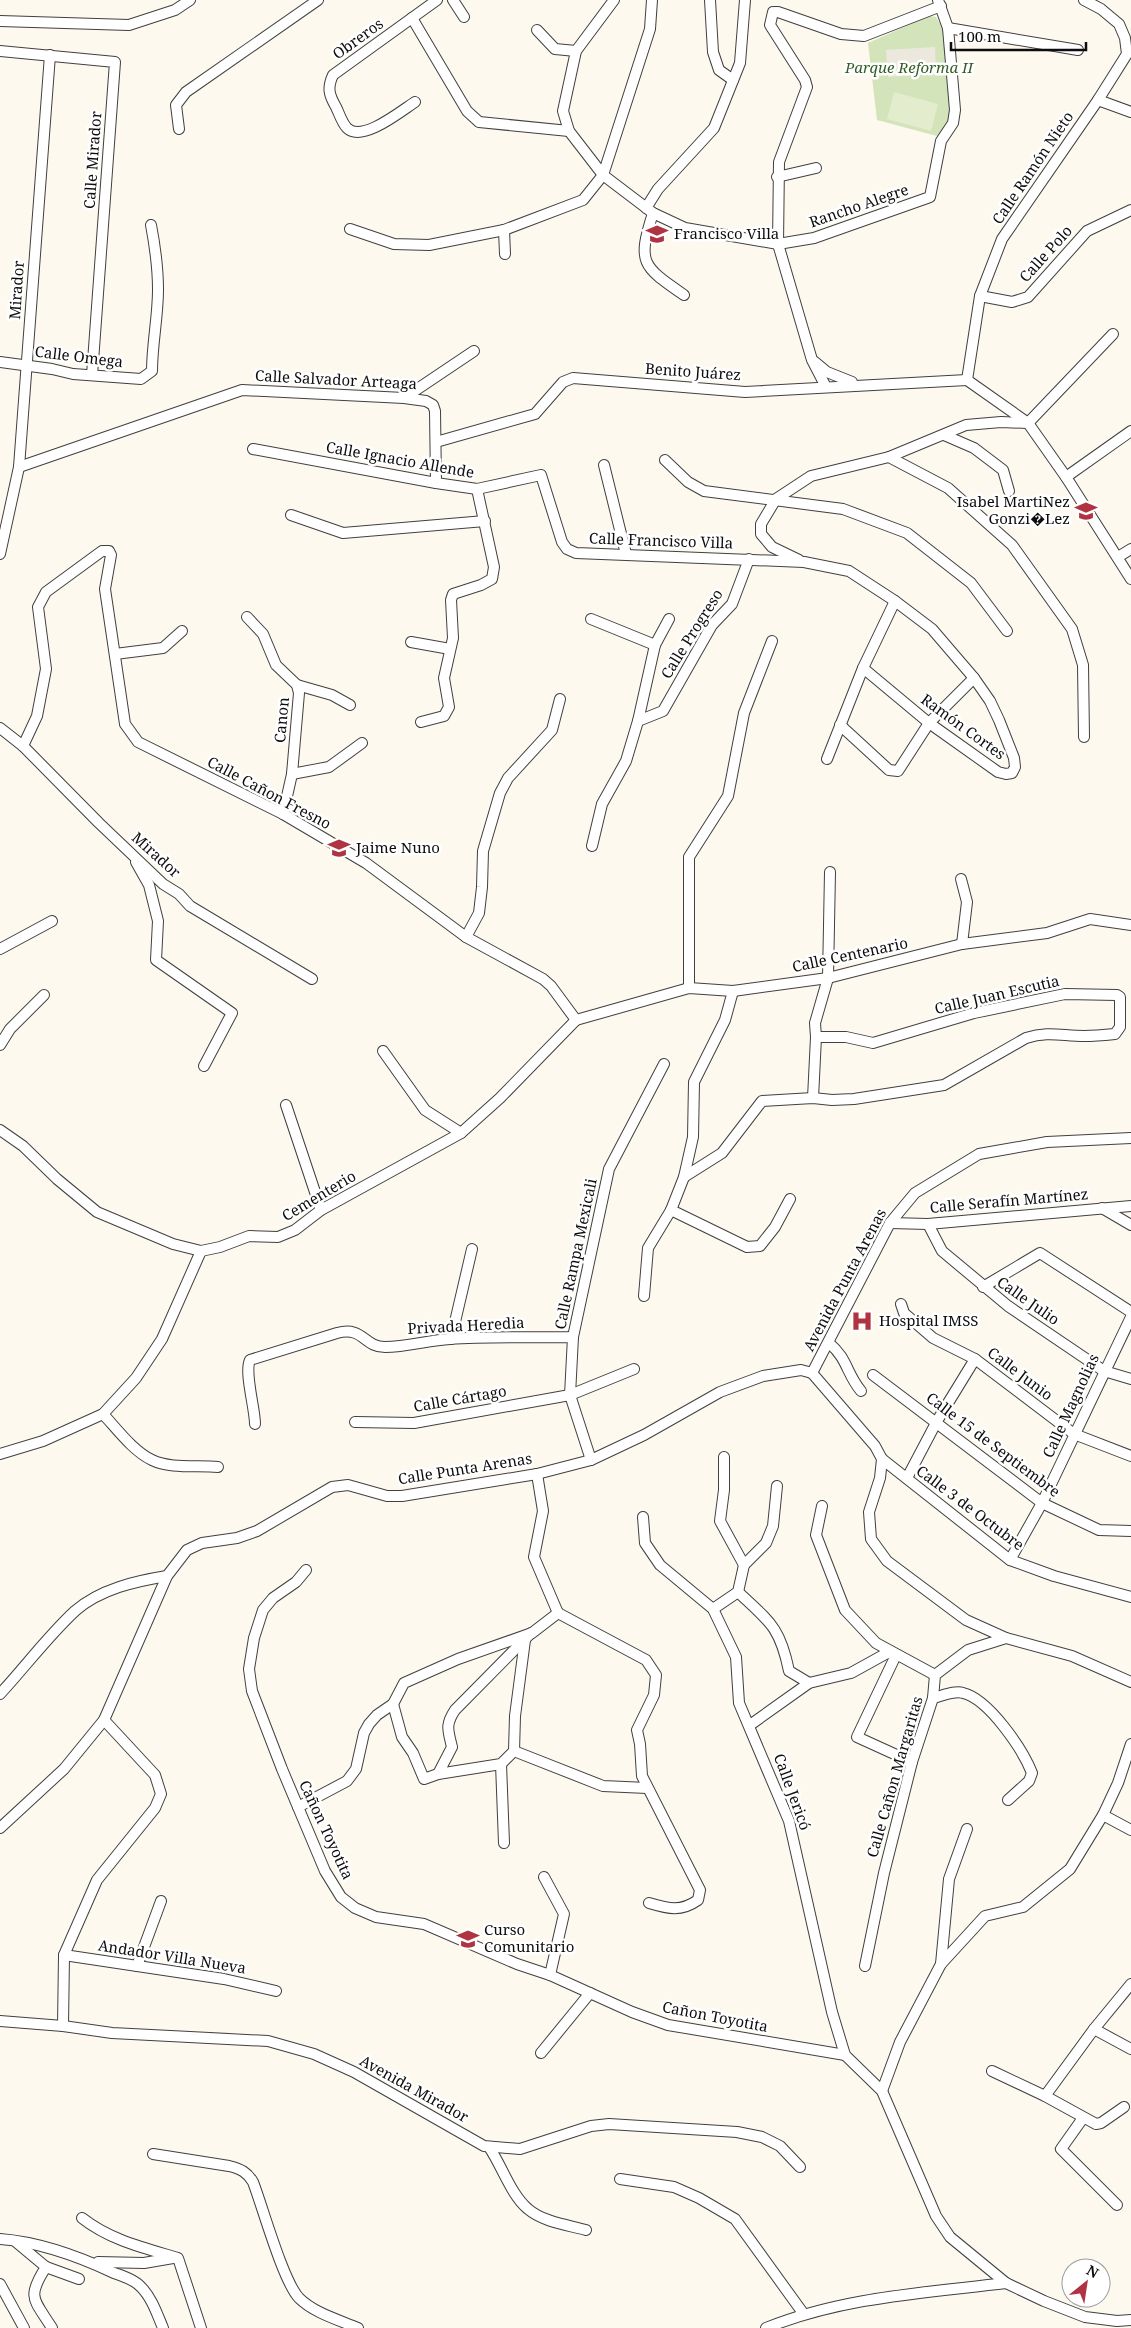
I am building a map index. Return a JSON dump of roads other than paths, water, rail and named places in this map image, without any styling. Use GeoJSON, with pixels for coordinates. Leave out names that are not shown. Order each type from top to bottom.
{"type":"FeatureCollection","features":[{"type":"Feature","properties":{"kind":"street"},"geometry":{"type":"LineString","coordinates":[[0,21],[128,25],[173,5],[190,0]]}},
{"type":"Feature","properties":{"kind":"street"},"geometry":{"type":"LineString","coordinates":[[179,129],[176,104],[186,92],[318,0]]}},
{"type":"Feature","properties":{"kind":"street","name":"Obreros"},"geometry":{"type":"LineString","coordinates":[[415,102],[367,132],[356,132],[348,128],[329,96],[329,84],[333,75],[437,0]]}},
{"type":"Feature","properties":{"kind":"street"},"geometry":{"type":"LineString","coordinates":[[453,0],[464,16]]}},
{"type":"Feature","properties":{"kind":"street","name":"Rancho Alegre"},"geometry":{"type":"LineString","coordinates":[[614,0],[576,51],[563,111],[569,131],[603,175],[650,211],[685,228],[778,244],[814,238],[930,198],[942,141],[954,117],[948,28],[939,3]]}},
{"type":"Feature","properties":{"kind":"street"},"geometry":{"type":"LineString","coordinates":[[350,229],[394,244],[421,245],[504,230],[583,200],[603,175],[650,28],[652,0]]}},
{"type":"Feature","properties":{"kind":"street"},"geometry":{"type":"LineString","coordinates":[[710,0],[713,52],[718,70],[733,80]]}},
{"type":"Feature","properties":{"kind":"street"},"geometry":{"type":"LineString","coordinates":[[684,295],[655,273],[646,263],[643,247],[650,211],[658,189],[714,128],[740,63],[745,0]]}},
{"type":"Feature","properties":{"kind":"street","name":"Calle Ramón Nieto"},"geometry":{"type":"LineString","coordinates":[[968,380],[980,296],[1002,239],[1129,54],[1119,24],[1101,9],[1084,0]]}},
{"type":"Feature","properties":{"kind":"street"},"geometry":{"type":"LineString","coordinates":[[826,387],[812,360],[778,244],[777,177],[779,162],[807,86],[770,24],[773,12],[778,12],[841,34],[864,36],[939,3]]}},
{"type":"Feature","properties":{"kind":"street"},"geometry":{"type":"LineString","coordinates":[[412,18],[467,111],[479,122],[569,131]]}},
{"type":"Feature","properties":{"kind":"street"},"geometry":{"type":"LineString","coordinates":[[948,28],[1078,50]]}},
{"type":"Feature","properties":{"kind":"street"},"geometry":{"type":"LineString","coordinates":[[537,30],[555,49],[576,51]]}},
{"type":"Feature","properties":{"kind":"street","name":"Calle Mirador"},"geometry":{"type":"LineString","coordinates":[[0,51],[115,62],[92,375]]}},
{"type":"Feature","properties":{"kind":"street","name":"Mirador"},"geometry":{"type":"LineString","coordinates":[[0,554],[19,467],[50,55]]}},
{"type":"Feature","properties":{"kind":"street"},"geometry":{"type":"LineString","coordinates":[[1098,100],[1131,112]]}},
{"type":"Feature","properties":{"kind":"street"},"geometry":{"type":"LineString","coordinates":[[777,177],[816,168]]}},
{"type":"Feature","properties":{"kind":"street","name":"Calle Polo"},"geometry":{"type":"LineString","coordinates":[[980,296],[1012,302],[1028,297],[1088,231],[1131,210]]}},
{"type":"Feature","properties":{"kind":"street","name":"Calle Omega"},"geometry":{"type":"LineString","coordinates":[[0,362],[74,374],[141,379],[152,371],[152,340],[158,292],[157,256],[151,225]]}},
{"type":"Feature","properties":{"kind":"street"},"geometry":{"type":"LineString","coordinates":[[504,230],[505,254]]}},
{"type":"Feature","properties":{"kind":"street"},"geometry":{"type":"LineString","coordinates":[[804,562],[772,547],[761,534],[761,524],[776,499],[811,476],[889,457],[966,425],[1001,422],[1028,423],[1113,334]]}},
{"type":"Feature","properties":{"kind":"street"},"geometry":{"type":"LineString","coordinates":[[404,398],[474,351]]}},
{"type":"Feature","properties":{"kind":"street"},"geometry":{"type":"LineString","coordinates":[[812,360],[828,372],[858,384]]}},
{"type":"Feature","properties":{"kind":"street","name":"Benito Juárez"},"geometry":{"type":"LineString","coordinates":[[436,442],[535,414],[563,382],[573,378],[745,392],[858,384],[968,380]]}},
{"type":"Feature","properties":{"kind":"street"},"geometry":{"type":"LineString","coordinates":[[968,380],[1028,423],[1066,477],[1131,579]]}},
{"type":"Feature","properties":{"kind":"street","name":"Calle Salvador Arteaga"},"geometry":{"type":"LineString","coordinates":[[19,467],[242,390],[404,398],[426,401],[433,405],[436,442],[436,483]]}},
{"type":"Feature","properties":{"kind":"street"},"geometry":{"type":"LineString","coordinates":[[1066,477],[1131,431]]}},
{"type":"Feature","properties":{"kind":"street"},"geometry":{"type":"LineString","coordinates":[[944,435],[974,448],[1003,470],[1009,491]]}},
{"type":"Feature","properties":{"kind":"street","name":"Calle Ignacio Allende"},"geometry":{"type":"LineString","coordinates":[[253,449],[477,489],[541,475]]}},
{"type":"Feature","properties":{"kind":"street"},"geometry":{"type":"LineString","coordinates":[[889,457],[948,488],[1012,544],[1072,629],[1083,665],[1084,737]]}},
{"type":"Feature","properties":{"kind":"street"},"geometry":{"type":"LineString","coordinates":[[665,460],[688,482],[704,491],[843,509],[907,533],[971,583],[1007,632]]}},
{"type":"Feature","properties":{"kind":"street"},"geometry":{"type":"LineString","coordinates":[[604,465],[626,554]]}},
{"type":"Feature","properties":{"kind":"street","name":"Calle Francisco Villa"},"geometry":{"type":"LineString","coordinates":[[541,475],[562,542],[566,549],[576,553],[804,562]]}},
{"type":"Feature","properties":{"kind":"street"},"geometry":{"type":"LineString","coordinates":[[421,722],[444,716],[449,707],[444,678],[453,638],[451,600],[453,594],[481,586],[492,579],[494,567],[477,489]]}},
{"type":"Feature","properties":{"kind":"street"},"geometry":{"type":"LineString","coordinates":[[291,515],[342,533],[485,521]]}},
{"type":"Feature","properties":{"kind":"street"},"geometry":{"type":"LineString","coordinates":[[1118,557],[1131,549]]}},
{"type":"Feature","properties":{"kind":"street","name":"Calle Cañon Fresno"},"geometry":{"type":"LineString","coordinates":[[23,746],[37,716],[46,669],[38,607],[46,592],[102,551],[108,551],[111,555],[105,589],[114,654],[125,724],[138,742],[283,814],[366,863],[466,937],[543,979],[551,986],[576,1020]]}},
{"type":"Feature","properties":{"kind":"street","name":"Calle Progreso"},"geometry":{"type":"LineString","coordinates":[[638,721],[663,711],[712,625],[732,604],[749,559]]}},
{"type":"Feature","properties":{"kind":"street","name":"Ramón Cortes"},"geometry":{"type":"LineString","coordinates":[[804,562],[849,571],[896,601],[932,629],[974,678],[990,701],[1014,758],[1015,767],[1012,772],[1006,774],[998,772],[929,724],[863,668]]}},
{"type":"Feature","properties":{"kind":"street"},"geometry":{"type":"LineString","coordinates":[[827,759],[863,668],[896,601]]}},
{"type":"Feature","properties":{"kind":"street","name":"Canon"},"geometry":{"type":"LineString","coordinates":[[247,617],[263,634],[276,665],[297,685],[299,693],[292,774],[283,814]]}},
{"type":"Feature","properties":{"kind":"street","name":"Calle Progreso"},"geometry":{"type":"LineString","coordinates":[[592,618],[655,646]]}},
{"type":"Feature","properties":{"kind":"street","name":"Calle Progreso"},"geometry":{"type":"LineString","coordinates":[[638,721],[655,646],[669,619]]}},
{"type":"Feature","properties":{"kind":"street"},"geometry":{"type":"LineString","coordinates":[[114,654],[163,648],[182,631]]}},
{"type":"Feature","properties":{"kind":"street"},"geometry":{"type":"LineString","coordinates":[[689,988],[689,858],[728,796],[744,713],[772,641]]}},
{"type":"Feature","properties":{"kind":"street"},"geometry":{"type":"LineString","coordinates":[[411,642],[450,650]]}},
{"type":"Feature","properties":{"kind":"street"},"geometry":{"type":"LineString","coordinates":[[840,725],[894,772],[898,771],[929,724],[974,678]]}},
{"type":"Feature","properties":{"kind":"street"},"geometry":{"type":"LineString","coordinates":[[297,685],[332,695],[350,705]]}},
{"type":"Feature","properties":{"kind":"street"},"geometry":{"type":"LineString","coordinates":[[466,937],[479,913],[483,852],[500,793],[508,778],[552,730],[560,699]]}},
{"type":"Feature","properties":{"kind":"street"},"geometry":{"type":"LineString","coordinates":[[592,846],[602,804],[626,761],[638,721]]}},
{"type":"Feature","properties":{"kind":"street","name":"Mirador"},"geometry":{"type":"LineString","coordinates":[[0,728],[5,736],[23,746],[163,884],[179,894],[190,906],[312,979]]}},
{"type":"Feature","properties":{"kind":"street"},"geometry":{"type":"LineString","coordinates":[[292,774],[329,767],[362,743]]}},
{"type":"Feature","properties":{"kind":"street"},"geometry":{"type":"LineString","coordinates":[[131,852],[149,885],[158,921],[156,960],[232,1013],[204,1066]]}},
{"type":"Feature","properties":{"kind":"street"},"geometry":{"type":"LineString","coordinates":[[813,1098],[815,1023],[828,978],[830,872]]}},
{"type":"Feature","properties":{"kind":"street"},"geometry":{"type":"LineString","coordinates":[[962,879],[966,902],[962,944]]}},
{"type":"Feature","properties":{"kind":"street","name":"Calle Centenario"},"geometry":{"type":"LineString","coordinates":[[576,1020],[689,988],[733,991],[828,978],[962,944],[1047,933],[1090,920],[1131,925]]}},
{"type":"Feature","properties":{"kind":"street"},"geometry":{"type":"LineString","coordinates":[[0,949],[52,921]]}},
{"type":"Feature","properties":{"kind":"street"},"geometry":{"type":"LineString","coordinates":[[644,1296],[648,1248],[671,1210],[684,1177],[692,1137],[694,1082],[726,1020],[733,991]]}},
{"type":"Feature","properties":{"kind":"street","name":"Calle Juan Escutia"},"geometry":{"type":"LineString","coordinates":[[684,1177],[722,1153],[762,1101],[813,1098],[832,1100],[854,1099],[944,1085],[1026,1038],[1039,1034],[1083,1036],[1116,1034],[1120,1026],[1120,997],[1117,995],[1065,994],[974,1013],[873,1043],[846,1037],[816,1037]]}},
{"type":"Feature","properties":{"kind":"street"},"geometry":{"type":"LineString","coordinates":[[0,1045],[10,1029],[44,995]]}},
{"type":"Feature","properties":{"kind":"street","name":"Cementerio"},"geometry":{"type":"LineString","coordinates":[[0,1130],[23,1146],[57,1179],[97,1212],[173,1244],[201,1251],[220,1248],[249,1236],[278,1237],[295,1230],[321,1210],[461,1133],[500,1098],[576,1020]]}},
{"type":"Feature","properties":{"kind":"street"},"geometry":{"type":"LineString","coordinates":[[383,1051],[425,1110],[461,1133]]}},
{"type":"Feature","properties":{"kind":"street","name":"Calle Rampa Mexicali"},"geometry":{"type":"LineString","coordinates":[[591,1460],[570,1395],[573,1337],[609,1169],[664,1064]]}},
{"type":"Feature","properties":{"kind":"street"},"geometry":{"type":"LineString","coordinates":[[286,1105],[321,1210]]}},
{"type":"Feature","properties":{"kind":"street","name":"Avenida Punta Arenas"},"geometry":{"type":"LineString","coordinates":[[812,1373],[890,1222],[914,1193],[979,1154],[1047,1142],[1131,1138]]}},
{"type":"Feature","properties":{"kind":"street"},"geometry":{"type":"LineString","coordinates":[[671,1210],[747,1247],[760,1246],[775,1227],[790,1198]]}},
{"type":"Feature","properties":{"kind":"street","name":"Calle Serafín Martínez"},"geometry":{"type":"LineString","coordinates":[[890,1222],[928,1224],[1131,1206]]}},
{"type":"Feature","properties":{"kind":"street"},"geometry":{"type":"LineString","coordinates":[[1101,1208],[1131,1225]]}},
{"type":"Feature","properties":{"kind":"street","name":"Calle Julio"},"geometry":{"type":"LineString","coordinates":[[928,1224],[942,1251],[983,1287],[1104,1371],[1131,1379]]}},
{"type":"Feature","properties":{"kind":"street"},"geometry":{"type":"LineString","coordinates":[[451,1339],[472,1249]]}},
{"type":"Feature","properties":{"kind":"street"},"geometry":{"type":"LineString","coordinates":[[0,1454],[43,1441],[103,1414],[136,1378],[162,1339],[201,1251]]}},
{"type":"Feature","properties":{"kind":"street"},"geometry":{"type":"LineString","coordinates":[[983,1287],[1040,1253],[1131,1312]]}},
{"type":"Feature","properties":{"kind":"street","name":"Calle Junio"},"geometry":{"type":"LineString","coordinates":[[901,1304],[904,1313],[933,1338],[975,1359],[1074,1434],[1131,1456]]}},
{"type":"Feature","properties":{"kind":"street","name":"Calle Magnolias"},"geometry":{"type":"LineString","coordinates":[[1010,1560],[1042,1503],[1131,1317]]}},
{"type":"Feature","properties":{"kind":"street","name":"Privada Heredia"},"geometry":{"type":"LineString","coordinates":[[255,1424],[255,1409],[248,1370],[250,1360],[347,1330],[356,1332],[379,1347],[451,1339],[573,1337]]}},
{"type":"Feature","properties":{"kind":"street"},"geometry":{"type":"LineString","coordinates":[[829,1343],[841,1353],[852,1380],[861,1391]]}},
{"type":"Feature","properties":{"kind":"street"},"geometry":{"type":"LineString","coordinates":[[907,1478],[937,1421],[975,1359]]}},
{"type":"Feature","properties":{"kind":"street","name":"Calle Cártago"},"geometry":{"type":"LineString","coordinates":[[355,1422],[414,1423],[570,1395],[634,1369]]}},
{"type":"Feature","properties":{"kind":"street","name":"Calle Punta Arenas"},"geometry":{"type":"LineString","coordinates":[[0,1828],[64,1768],[104,1720],[167,1576],[187,1550],[202,1542],[237,1538],[257,1532],[332,1487],[348,1485],[387,1496],[402,1496],[537,1474],[591,1460],[644,1434],[720,1392],[763,1376],[801,1370],[812,1373]]}},
{"type":"Feature","properties":{"kind":"street"},"geometry":{"type":"LineString","coordinates":[[812,1373],[875,1446],[882,1460],[880,1478],[869,1512],[871,1539],[888,1561],[966,1620],[1006,1638],[1072,1656],[1131,1682]]}},
{"type":"Feature","properties":{"kind":"street","name":"Calle 15 de Septiembre"},"geometry":{"type":"LineString","coordinates":[[873,1375],[937,1421],[1042,1503],[1099,1530],[1131,1532]]}},
{"type":"Feature","properties":{"kind":"street"},"geometry":{"type":"LineString","coordinates":[[103,1414],[142,1454],[151,1460],[162,1463],[218,1467]]}},
{"type":"Feature","properties":{"kind":"street"},"geometry":{"type":"LineString","coordinates":[[724,1458],[724,1490],[720,1521],[744,1566]]}},
{"type":"Feature","properties":{"kind":"street","name":"Calle 3 de Octubre"},"geometry":{"type":"LineString","coordinates":[[882,1460],[1010,1560],[1054,1576],[1131,1597]]}},
{"type":"Feature","properties":{"kind":"street"},"geometry":{"type":"LineString","coordinates":[[537,1474],[543,1511],[534,1557],[558,1613],[646,1660],[656,1675],[654,1695],[637,1730],[642,1776],[700,1890],[698,1900],[687,1908],[671,1910],[649,1903]]}},
{"type":"Feature","properties":{"kind":"street"},"geometry":{"type":"LineString","coordinates":[[643,1517],[645,1543],[660,1565],[713,1609],[738,1592],[744,1566],[766,1543],[773,1526],[777,1486]]}},
{"type":"Feature","properties":{"kind":"street"},"geometry":{"type":"LineString","coordinates":[[822,1506],[816,1534],[845,1610],[876,1643],[893,1654],[935,1675],[968,1650],[1006,1638]]}},
{"type":"Feature","properties":{"kind":"street","name":"Cañon Toyotita"},"geometry":{"type":"LineString","coordinates":[[306,1570],[296,1582],[273,1598],[263,1610],[254,1638],[249,1669],[252,1691],[298,1807],[325,1871],[341,1897],[355,1908],[376,1916],[424,1924],[517,1964],[550,1975],[632,2012],[668,2025],[844,2055]]}},
{"type":"Feature","properties":{"kind":"street"},"geometry":{"type":"LineString","coordinates":[[0,1694],[76,1610],[100,1596],[132,1582],[167,1576]]}},
{"type":"Feature","properties":{"kind":"street"},"geometry":{"type":"LineString","coordinates":[[738,1592],[767,1619],[779,1634],[790,1671],[809,1683]]}},
{"type":"Feature","properties":{"kind":"street","name":"Calle Jericó"},"geometry":{"type":"LineString","coordinates":[[713,1609],[736,1657],[740,1703],[790,1821],[832,2012],[844,2055]]}},
{"type":"Feature","properties":{"kind":"street"},"geometry":{"type":"LineString","coordinates":[[438,1774],[452,1747],[448,1721],[455,1710],[529,1637],[558,1613]]}},
{"type":"Feature","properties":{"kind":"street"},"geometry":{"type":"LineString","coordinates":[[298,1807],[347,1781],[356,1769],[364,1733],[369,1724],[377,1715],[393,1704],[404,1683],[458,1658],[529,1637]]}},
{"type":"Feature","properties":{"kind":"street"},"geometry":{"type":"LineString","coordinates":[[393,1704],[402,1737],[413,1752],[424,1779],[438,1774],[501,1764],[514,1751],[515,1716],[529,1637]]}},
{"type":"Feature","properties":{"kind":"street"},"geometry":{"type":"LineString","coordinates":[[750,1725],[809,1683],[851,1673],[893,1654]]}},
{"type":"Feature","properties":{"kind":"street"},"geometry":{"type":"LineString","coordinates":[[893,1654],[858,1737],[912,1762]]}},
{"type":"Feature","properties":{"kind":"street","name":"Calle Cañon Margaritas"},"geometry":{"type":"LineString","coordinates":[[865,1966],[884,1872],[912,1762],[933,1698],[935,1675]]}},
{"type":"Feature","properties":{"kind":"street"},"geometry":{"type":"LineString","coordinates":[[933,1698],[961,1692],[977,1698],[993,1712],[1032,1774],[1029,1781],[1008,1800]]}},
{"type":"Feature","properties":{"kind":"street"},"geometry":{"type":"LineString","coordinates":[[63,2026],[64,1955],[97,1880],[155,1808],[161,1794],[155,1775],[104,1720]]}},
{"type":"Feature","properties":{"kind":"street"},"geometry":{"type":"LineString","coordinates":[[882,2091],[900,2042],[941,1964],[985,1916],[1022,1907],[1070,1869],[1103,1815],[1118,1783],[1131,1744]]}},
{"type":"Feature","properties":{"kind":"street"},"geometry":{"type":"LineString","coordinates":[[514,1751],[603,1786],[647,1788]]}},
{"type":"Feature","properties":{"kind":"street"},"geometry":{"type":"LineString","coordinates":[[501,1764],[504,1843]]}},
{"type":"Feature","properties":{"kind":"street"},"geometry":{"type":"LineString","coordinates":[[1103,1815],[1131,1830]]}},
{"type":"Feature","properties":{"kind":"street"},"geometry":{"type":"LineString","coordinates":[[941,1964],[949,1879],[967,1829]]}},
{"type":"Feature","properties":{"kind":"street"},"geometry":{"type":"LineString","coordinates":[[544,1877],[564,1914],[550,1975]]}},
{"type":"Feature","properties":{"kind":"street"},"geometry":{"type":"LineString","coordinates":[[137,1966],[161,1901]]}},
{"type":"Feature","properties":{"kind":"street","name":"Andador Villa Nueva"},"geometry":{"type":"LineString","coordinates":[[64,1955],[224,1978],[276,1991]]}},
{"type":"Feature","properties":{"kind":"street"},"geometry":{"type":"LineString","coordinates":[[1045,2096],[1094,2029],[1131,1984]]}},
{"type":"Feature","properties":{"kind":"street"},"geometry":{"type":"LineString","coordinates":[[541,2053],[590,1993]]}},
{"type":"Feature","properties":{"kind":"street","name":"Avenida Mirador"},"geometry":{"type":"LineString","coordinates":[[0,2021],[63,2026],[112,2033],[190,2036],[268,2042],[289,2046],[314,2054],[354,2072],[489,2147],[520,2149],[591,2126],[609,2124],[737,2132],[762,2137],[780,2146],[800,2167]]}},
{"type":"Feature","properties":{"kind":"street"},"geometry":{"type":"LineString","coordinates":[[1094,2029],[1131,2048]]}},
{"type":"Feature","properties":{"kind":"street"},"geometry":{"type":"LineString","coordinates":[[844,2055],[882,2091],[892,2110],[933,2208],[950,2237],[1006,2283],[1044,2301],[1085,2316],[1117,2321],[1131,2320]]}},
{"type":"Feature","properties":{"kind":"street"},"geometry":{"type":"LineString","coordinates":[[992,2071],[1045,2096],[1096,2124],[1101,2123],[1124,2107]]}},
{"type":"Feature","properties":{"kind":"street"},"geometry":{"type":"LineString","coordinates":[[1083,2118],[1061,2149],[1116,2206]]}},
{"type":"Feature","properties":{"kind":"street"},"geometry":{"type":"LineString","coordinates":[[489,2147],[520,2200],[529,2210],[542,2217],[586,2230]]}},
{"type":"Feature","properties":{"kind":"street"},"geometry":{"type":"LineString","coordinates":[[153,2154],[241,2169],[253,2182],[289,2283],[299,2298],[316,2310],[358,2328]]}},
{"type":"Feature","properties":{"kind":"street"},"geometry":{"type":"LineString","coordinates":[[620,2179],[674,2187],[699,2198],[735,2219],[803,2313]]}},
{"type":"Feature","properties":{"kind":"street"},"geometry":{"type":"LineString","coordinates":[[82,2218],[96,2229],[136,2246],[178,2258]]}},
{"type":"Feature","properties":{"kind":"street"},"geometry":{"type":"LineString","coordinates":[[0,2239],[14,2240],[70,2253],[140,2286],[150,2298],[163,2328]]}},
{"type":"Feature","properties":{"kind":"street"},"geometry":{"type":"LineString","coordinates":[[14,2240],[46,2267],[79,2279]]}},
{"type":"Feature","properties":{"kind":"street"},"geometry":{"type":"LineString","coordinates":[[92,2262],[144,2263],[178,2258]]}},
{"type":"Feature","properties":{"kind":"street"},"geometry":{"type":"LineString","coordinates":[[178,2258],[201,2328]]}},
{"type":"Feature","properties":{"kind":"street"},"geometry":{"type":"LineString","coordinates":[[46,2267],[33,2290],[34,2299],[52,2328]]}},
{"type":"Feature","properties":{"kind":"street"},"geometry":{"type":"LineString","coordinates":[[766,2328],[803,2313],[850,2302],[1006,2283]]}},
{"type":"Feature","properties":{"kind":"street"},"geometry":{"type":"LineString","coordinates":[[0,2284],[24,2328]]}},
{"type":"Feature","properties":{"kind":"place","name":"Francisco Villa"},"geometry":{"type":"Point","coordinates":[657,234]}},
{"type":"Feature","properties":{"kind":"place","name":"Isabel MartiNez Gonzi�Lez"},"geometry":{"type":"Point","coordinates":[1086,511]}},
{"type":"Feature","properties":{"kind":"place","name":"Jaime Nuno"},"geometry":{"type":"Point","coordinates":[339,848]}},
{"type":"Feature","properties":{"kind":"place","name":"Hospital IMSS"},"geometry":{"type":"Point","coordinates":[862,1321]}},
{"type":"Feature","properties":{"kind":"place","name":"Curso Comunitario"},"geometry":{"type":"Point","coordinates":[468,1939]}},
{"type":"Feature","properties":{"kind":"park label","name":"Parque Reforma II"},"geometry":{"type":"Point","coordinates":[909,68]}}]}
